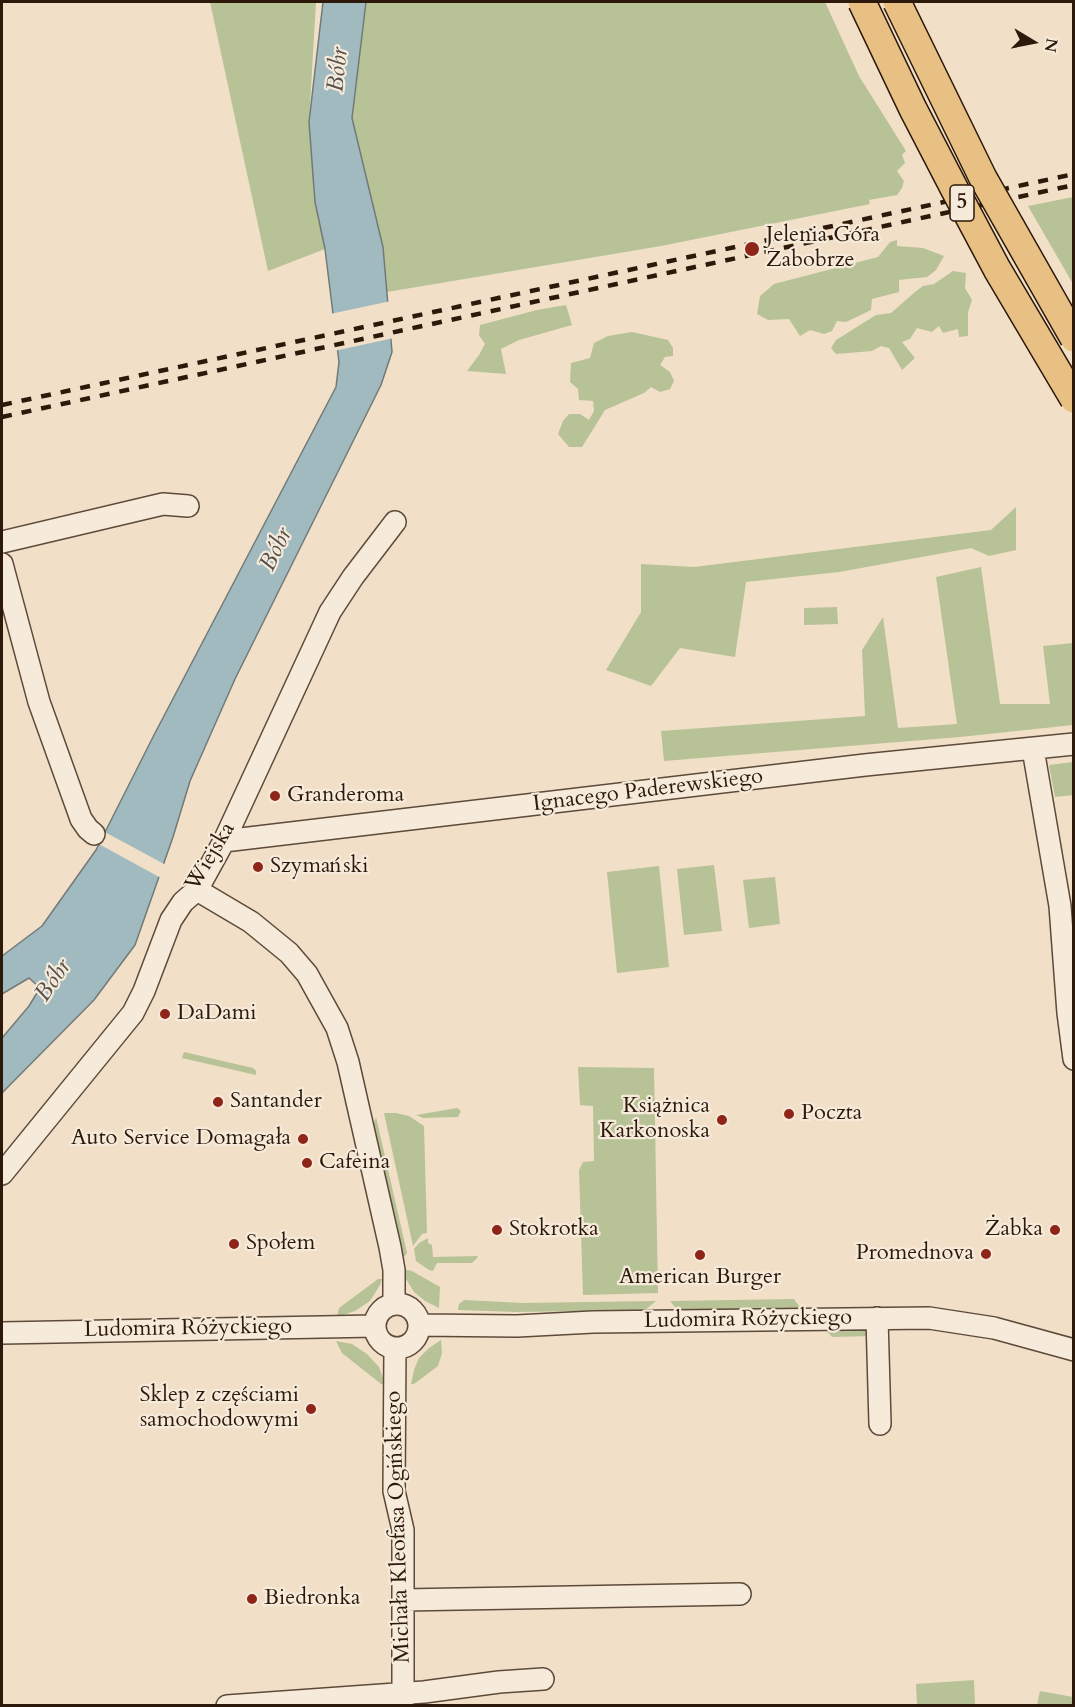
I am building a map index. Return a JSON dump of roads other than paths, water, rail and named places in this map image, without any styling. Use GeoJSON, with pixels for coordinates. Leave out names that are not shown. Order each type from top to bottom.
{"type":"FeatureCollection","features":[{"type":"Feature","properties":{"kind":"main road","name":"5"},"geometry":{"type":"LineString","coordinates":[[862,2],[954,190],[1074,399]]}},
{"type":"Feature","properties":{"kind":"main road","name":"5"},"geometry":{"type":"LineString","coordinates":[[897,2],[983,178],[1074,338]]}},
{"type":"Feature","properties":{"kind":"street"},"geometry":{"type":"LineString","coordinates":[[2,542],[163,504],[188,506]]}},
{"type":"Feature","properties":{"kind":"street","name":"Wiejska"},"geometry":{"type":"LineString","coordinates":[[2,1174],[132,1013],[144,991],[171,920],[183,902],[197,890],[224,841],[330,612],[394,522]]}},
{"type":"Feature","properties":{"kind":"street"},"geometry":{"type":"LineString","coordinates":[[2,564],[43,713],[81,819],[94,834]]}},
{"type":"Feature","properties":{"kind":"street","name":"Ignacego Paderewskiego"},"geometry":{"type":"LineString","coordinates":[[224,841],[782,775],[1074,744]]}},
{"type":"Feature","properties":{"kind":"street"},"geometry":{"type":"LineString","coordinates":[[1033,749],[1060,906],[1074,1059]]}},
{"type":"Feature","properties":{"kind":"street"},"geometry":{"type":"LineString","coordinates":[[197,890],[251,922],[290,953],[307,974],[337,1028],[348,1062],[390,1246],[394,1270],[394,1304]]}},
{"type":"Feature","properties":{"kind":"street"},"geometry":{"type":"LineString","coordinates":[[394,1304],[411,1309],[419,1325],[418,1333],[409,1344],[394,1348],[381,1341],[375,1326],[380,1312],[394,1304]]}},
{"type":"Feature","properties":{"kind":"street"},"geometry":{"type":"LineString","coordinates":[[877,1318],[880,1424]]}},
{"type":"Feature","properties":{"kind":"street","name":"Ludomira Różyckiego"},"geometry":{"type":"LineString","coordinates":[[419,1325],[517,1326],[593,1322],[929,1318],[976,1324],[1074,1350]]}},
{"type":"Feature","properties":{"kind":"street","name":"Ludomira Różyckiego"},"geometry":{"type":"LineString","coordinates":[[2,1333],[375,1326]]}},
{"type":"Feature","properties":{"kind":"street","name":"Michała Kleofasa Ogińskiego"},"geometry":{"type":"LineString","coordinates":[[394,1348],[394,1491],[403,1530],[403,1700]]}},
{"type":"Feature","properties":{"kind":"street"},"geometry":{"type":"LineString","coordinates":[[403,1600],[740,1594]]}},
{"type":"Feature","properties":{"kind":"street"},"geometry":{"type":"LineString","coordinates":[[226,1706],[403,1700],[543,1679]]}},
{"type":"Feature","properties":{"kind":"water","name":"Bóbr"},"geometry":{"type":"Polygon","coordinates":[[[323,2],[366,2],[352,118],[383,247],[392,352],[381,385],[235,679],[190,781],[135,945],[94,1000],[2,1093],[2,1038],[29,1006],[40,988],[29,978],[2,994],[2,956],[42,926],[96,850],[336,387],[339,362],[325,249],[315,202],[309,122],[323,2]]]}},
{"type":"Feature","properties":{"kind":"railway"},"geometry":{"type":"LineString","coordinates":[[2,405],[1074,174]]}},
{"type":"Feature","properties":{"kind":"railway"},"geometry":{"type":"LineString","coordinates":[[2,417],[1074,185]]}},
{"type":"Feature","properties":{"kind":"place","name":"Jelenia Góra Zabobrze"},"geometry":{"type":"Point","coordinates":[752,249]}},
{"type":"Feature","properties":{"kind":"place","name":"Granderoma"},"geometry":{"type":"Point","coordinates":[275,796]}},
{"type":"Feature","properties":{"kind":"place","name":"Szymański"},"geometry":{"type":"Point","coordinates":[258,867]}},
{"type":"Feature","properties":{"kind":"place","name":"DaDami"},"geometry":{"type":"Point","coordinates":[165,1014]}},
{"type":"Feature","properties":{"kind":"place","name":"Santander"},"geometry":{"type":"Point","coordinates":[218,1102]}},
{"type":"Feature","properties":{"kind":"place","name":"Poczta"},"geometry":{"type":"Point","coordinates":[789,1114]}},
{"type":"Feature","properties":{"kind":"place","name":"Książnica Karkonoska"},"geometry":{"type":"Point","coordinates":[722,1120]}},
{"type":"Feature","properties":{"kind":"place","name":"Auto Service Domagała"},"geometry":{"type":"Point","coordinates":[303,1139]}},
{"type":"Feature","properties":{"kind":"place","name":"Cafeina"},"geometry":{"type":"Point","coordinates":[307,1163]}},
{"type":"Feature","properties":{"kind":"place","name":"Stokrotka"},"geometry":{"type":"Point","coordinates":[497,1230]}},
{"type":"Feature","properties":{"kind":"place","name":"Żabka"},"geometry":{"type":"Point","coordinates":[1055,1230]}},
{"type":"Feature","properties":{"kind":"place","name":"Społem"},"geometry":{"type":"Point","coordinates":[234,1244]}},
{"type":"Feature","properties":{"kind":"place","name":"Promednova"},"geometry":{"type":"Point","coordinates":[986,1254]}},
{"type":"Feature","properties":{"kind":"place","name":"American Burger"},"geometry":{"type":"Point","coordinates":[700,1255]}},
{"type":"Feature","properties":{"kind":"place","name":"Sklep z częściami samochodowymi"},"geometry":{"type":"Point","coordinates":[311,1409]}},
{"type":"Feature","properties":{"kind":"place","name":"Biedronka"},"geometry":{"type":"Point","coordinates":[252,1599]}}]}
